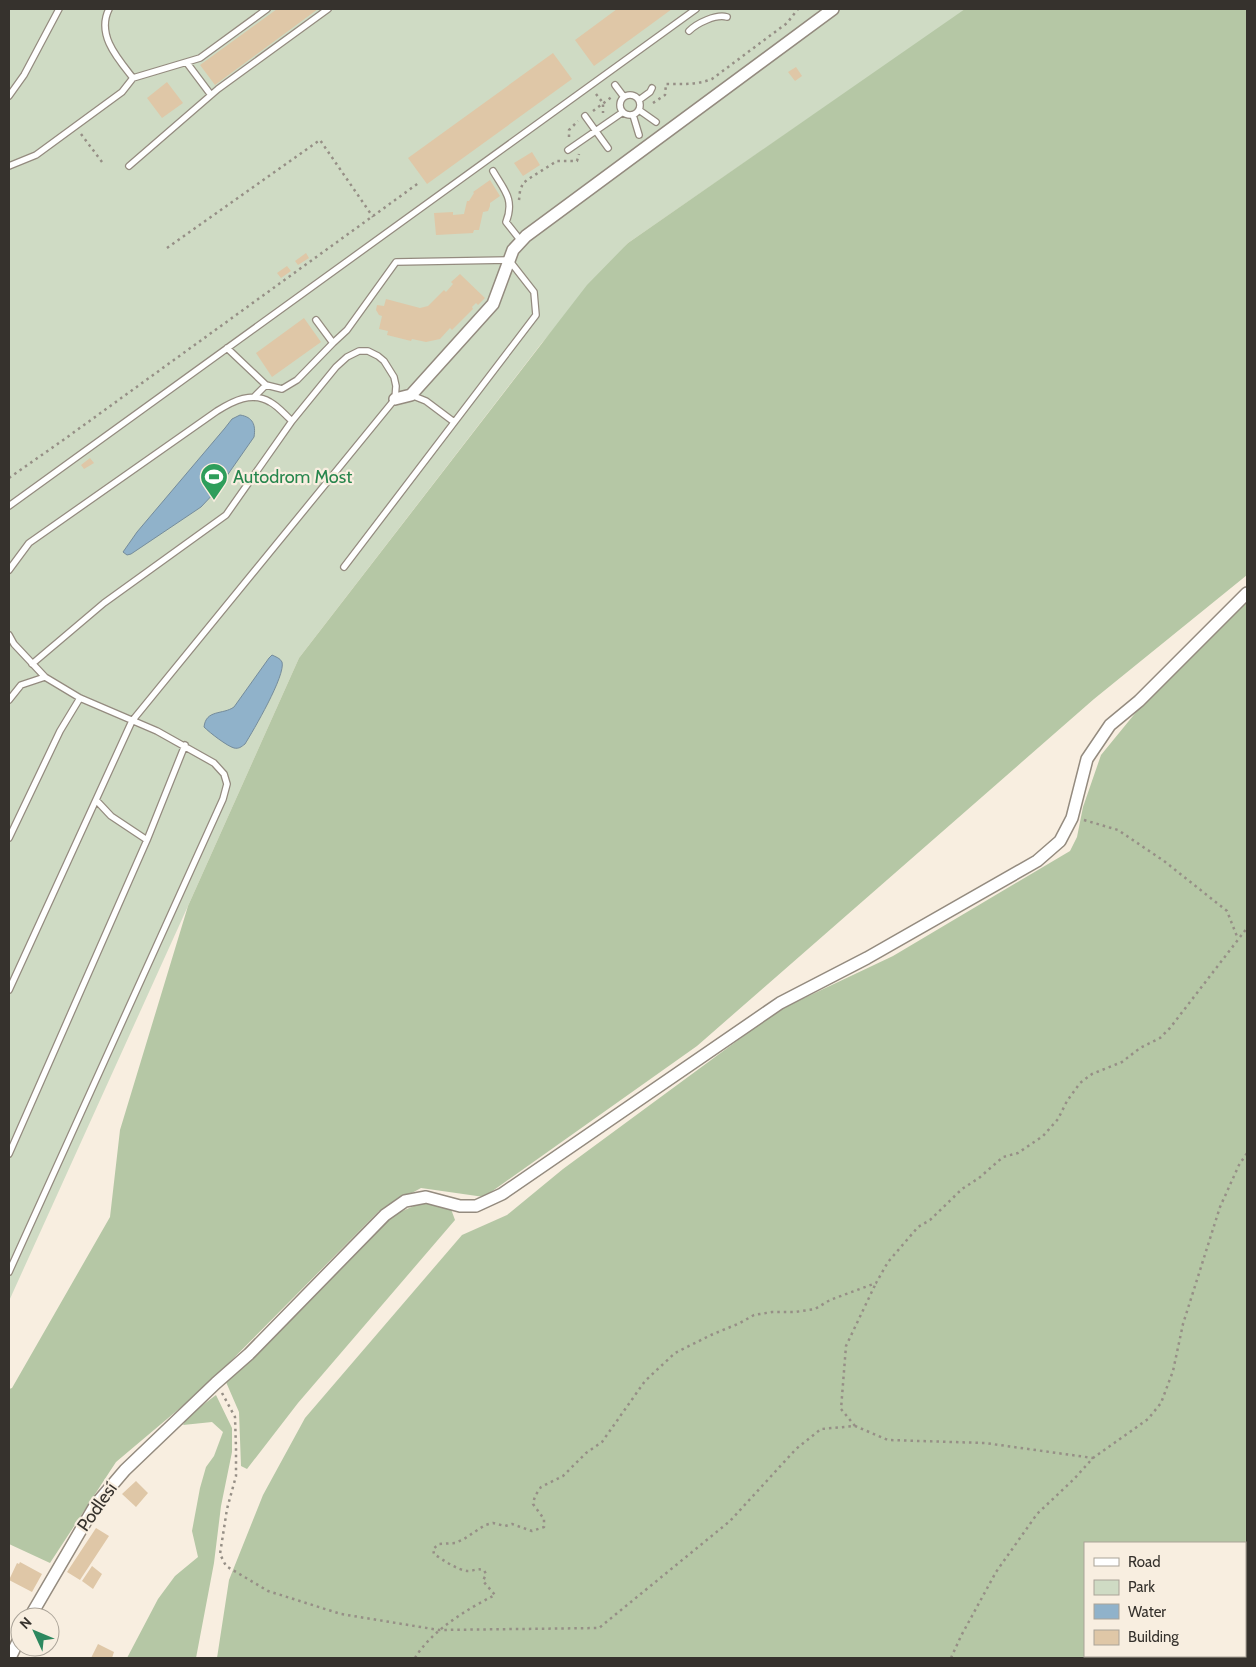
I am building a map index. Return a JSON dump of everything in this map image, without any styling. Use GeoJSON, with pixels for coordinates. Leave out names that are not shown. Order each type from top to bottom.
{"type":"FeatureCollection","features":[{"type":"Feature","properties":{"kind":"street"},"geometry":{"type":"LineString","coordinates":[[395,399],[410,395],[493,304],[513,250],[521,241],[833,9]]}},
{"type":"Feature","properties":{"kind":"street","name":"Podlesí"},"geometry":{"type":"LineString","coordinates":[[36,1607],[96,1504],[125,1470],[249,1354],[385,1215],[405,1201],[426,1197],[460,1206],[476,1206],[502,1194],[780,1003],[867,958],[1037,862],[1060,841],[1072,818],[1088,760],[1110,725],[1139,701],[1245,595]]}},
{"type":"Feature","properties":{"kind":"lane"},"geometry":{"type":"LineString","coordinates":[[9,96],[24,76],[59,9]]}},
{"type":"Feature","properties":{"kind":"lane"},"geometry":{"type":"LineString","coordinates":[[109,9],[105,15],[105,33],[113,52],[133,78]]}},
{"type":"Feature","properties":{"kind":"lane"},"geometry":{"type":"LineString","coordinates":[[9,166],[36,155],[76,127],[122,92],[133,78],[200,58],[267,9]]}},
{"type":"Feature","properties":{"kind":"lane"},"geometry":{"type":"LineString","coordinates":[[129,166],[211,95],[328,9]]}},
{"type":"Feature","properties":{"kind":"lane"},"geometry":{"type":"LineString","coordinates":[[9,506],[696,9]]}},
{"type":"Feature","properties":{"kind":"lane"},"geometry":{"type":"LineString","coordinates":[[689,31],[694,26],[720,16],[727,17]]}},
{"type":"Feature","properties":{"kind":"lane"},"geometry":{"type":"LineString","coordinates":[[187,62],[211,95]]}},
{"type":"Feature","properties":{"kind":"lane"},"geometry":{"type":"LineString","coordinates":[[615,85],[624,98]]}},
{"type":"Feature","properties":{"kind":"lane"},"geometry":{"type":"LineString","coordinates":[[639,100],[650,92],[652,88]]}},
{"type":"Feature","properties":{"kind":"lane"},"geometry":{"type":"LineString","coordinates":[[633,95],[639,100],[641,105],[639,110],[633,115],[627,115],[623,112],[620,104],[624,98],[633,95]]}},
{"type":"Feature","properties":{"kind":"lane"},"geometry":{"type":"LineString","coordinates":[[639,110],[656,122]]}},
{"type":"Feature","properties":{"kind":"lane"},"geometry":{"type":"LineString","coordinates":[[568,150],[623,112]]}},
{"type":"Feature","properties":{"kind":"lane"},"geometry":{"type":"LineString","coordinates":[[633,115],[638,135]]}},
{"type":"Feature","properties":{"kind":"lane"},"geometry":{"type":"LineString","coordinates":[[585,116],[608,148]]}},
{"type":"Feature","properties":{"kind":"lane"},"geometry":{"type":"LineString","coordinates":[[493,171],[508,195],[510,202],[506,222],[521,241]]}},
{"type":"Feature","properties":{"kind":"lane"},"geometry":{"type":"LineString","coordinates":[[227,348],[266,385],[282,390],[297,380],[347,330],[396,262],[509,260],[534,292],[536,315],[344,567]]}},
{"type":"Feature","properties":{"kind":"lane"},"geometry":{"type":"LineString","coordinates":[[316,320],[334,343]]}},
{"type":"Feature","properties":{"kind":"lane"},"geometry":{"type":"LineString","coordinates":[[9,990],[132,721],[395,399],[396,386],[394,377],[384,361],[368,351],[352,353],[336,367],[292,421],[226,515],[104,603],[32,664]]}},
{"type":"Feature","properties":{"kind":"lane"},"geometry":{"type":"LineString","coordinates":[[254,397],[266,385]]}},
{"type":"Feature","properties":{"kind":"lane"},"geometry":{"type":"LineString","coordinates":[[410,395],[426,402],[454,422]]}},
{"type":"Feature","properties":{"kind":"lane"},"geometry":{"type":"LineString","coordinates":[[9,570],[29,543],[236,400],[254,397],[270,402],[292,421]]}},
{"type":"Feature","properties":{"kind":"lane"},"geometry":{"type":"LineString","coordinates":[[9,635],[32,664],[46,677],[80,698],[157,731],[184,745],[214,763],[224,774],[227,784],[224,799],[9,1272]]}},
{"type":"Feature","properties":{"kind":"lane"},"geometry":{"type":"LineString","coordinates":[[9,700],[22,685],[46,677]]}},
{"type":"Feature","properties":{"kind":"lane"},"geometry":{"type":"LineString","coordinates":[[9,838],[60,731],[80,698]]}},
{"type":"Feature","properties":{"kind":"lane"},"geometry":{"type":"LineString","coordinates":[[9,1154],[147,840],[184,745]]}},
{"type":"Feature","properties":{"kind":"lane"},"geometry":{"type":"LineString","coordinates":[[96,800],[111,816],[147,840]]}},
{"type":"Feature","properties":{"kind":"path"},"geometry":{"type":"LineString","coordinates":[[649,103],[655,103],[665,95],[666,84],[690,84],[712,79],[787,24],[798,9]]}},
{"type":"Feature","properties":{"kind":"path"},"geometry":{"type":"LineString","coordinates":[[590,86],[603,103],[604,113],[601,117]]}},
{"type":"Feature","properties":{"kind":"path"},"geometry":{"type":"LineString","coordinates":[[76,127],[102,162]]}},
{"type":"Feature","properties":{"kind":"path"},"geometry":{"type":"LineString","coordinates":[[167,248],[320,140],[373,217]]}},
{"type":"Feature","properties":{"kind":"path"},"geometry":{"type":"LineString","coordinates":[[9,478],[420,182]]}},
{"type":"Feature","properties":{"kind":"path"},"geometry":{"type":"LineString","coordinates":[[1072,818],[1090,821],[1118,830],[1164,861],[1227,911],[1238,939]]}},
{"type":"Feature","properties":{"kind":"path"},"geometry":{"type":"LineString","coordinates":[[1093,1458],[985,1443],[888,1440],[855,1426],[841,1409],[846,1346],[888,1262],[918,1227],[930,1220],[962,1189],[979,1178],[1003,1157],[1018,1152],[1043,1136],[1058,1119],[1066,1101],[1080,1083],[1092,1074],[1122,1062],[1140,1048],[1160,1038],[1170,1028],[1247,928]]}},
{"type":"Feature","properties":{"kind":"path"},"geometry":{"type":"LineString","coordinates":[[951,1658],[996,1572],[1037,1514],[1093,1458],[1148,1419],[1161,1403],[1173,1371],[1183,1324],[1220,1207],[1239,1165],[1247,1153]]}},
{"type":"Feature","properties":{"kind":"path"},"geometry":{"type":"LineString","coordinates":[[415,1658],[420,1650],[440,1630],[495,1595],[483,1580],[486,1574],[484,1570],[476,1568],[468,1571],[456,1566],[434,1554],[434,1548],[439,1544],[455,1543],[485,1525],[493,1523],[505,1526],[512,1524],[532,1531],[544,1527],[544,1519],[533,1504],[534,1496],[541,1488],[563,1476],[586,1453],[602,1442],[645,1381],[675,1352],[754,1315],[815,1309],[830,1300],[876,1283]]}},
{"type":"Feature","properties":{"kind":"path"},"geometry":{"type":"LineString","coordinates":[[216,1383],[234,1417],[236,1476],[227,1509],[220,1554],[226,1566],[268,1590],[341,1614],[440,1630],[599,1628],[730,1521],[796,1449],[821,1429],[855,1426]]}},
{"type":"Feature","properties":{"kind":"green space","name":"Autodrom Most"},"geometry":{"type":"Polygon","coordinates":[[[9,9],[967,9],[628,243],[541,344],[299,658],[9,1301],[9,9]]]}},
{"type":"Feature","properties":{"kind":"green space"},"geometry":{"type":"Polygon","coordinates":[[[965,9],[1247,9],[1247,575],[1094,699],[697,1046],[484,1197],[421,1188],[379,1211],[219,1373],[116,1462],[50,1563],[9,1544],[9,1389],[12,1388],[110,1217],[120,1130],[188,906],[299,658],[587,285],[628,243],[965,9]]]}},
{"type":"Feature","properties":{"kind":"green space"},"geometry":{"type":"Polygon","coordinates":[[[1247,601],[1247,1658],[217,1658],[229,1580],[263,1495],[305,1418],[462,1235],[507,1215],[563,1169],[779,1010],[893,956],[1070,851],[1077,837],[1083,807],[1101,755],[1137,711],[1247,601]]]}},
{"type":"Feature","properties":{"kind":"green space"},"geometry":{"type":"Polygon","coordinates":[[[423,1202],[451,1209],[455,1220],[298,1403],[247,1469],[241,1466],[239,1412],[226,1382],[255,1356],[391,1216],[423,1202]]]}},
{"type":"Feature","properties":{"kind":"green space"},"geometry":{"type":"Polygon","coordinates":[[[216,1395],[232,1428],[232,1452],[221,1506],[214,1563],[196,1658],[127,1658],[158,1599],[175,1576],[198,1557],[192,1531],[200,1488],[206,1467],[214,1456],[223,1432],[212,1422],[183,1425],[188,1416],[216,1395]]]}},
{"type":"Feature","properties":{"kind":"water"},"geometry":{"type":"Polygon","coordinates":[[[240,415],[253,422],[254,437],[217,490],[201,507],[131,554],[127,555],[123,552],[137,532],[232,419],[240,415]]]}},
{"type":"Feature","properties":{"kind":"water"},"geometry":{"type":"Polygon","coordinates":[[[272,655],[282,662],[282,669],[274,690],[245,744],[239,748],[231,747],[204,727],[205,721],[211,715],[234,707],[272,655]]]}},
{"type":"Feature","properties":{"kind":"building"},"geometry":{"type":"Polygon","coordinates":[[[277,9],[318,9],[215,85],[200,65],[277,9]]]}},
{"type":"Feature","properties":{"kind":"building"},"geometry":{"type":"Polygon","coordinates":[[[617,9],[672,9],[594,66],[575,40],[617,9]]]}},
{"type":"Feature","properties":{"kind":"building"},"geometry":{"type":"Polygon","coordinates":[[[553,53],[572,79],[427,184],[408,158],[553,53]]]}},
{"type":"Feature","properties":{"kind":"building"},"geometry":{"type":"Polygon","coordinates":[[[796,67],[802,76],[795,81],[788,72],[796,67]]]}},
{"type":"Feature","properties":{"kind":"building"},"geometry":{"type":"Polygon","coordinates":[[[167,82],[183,103],[162,118],[147,98],[167,82]]]}},
{"type":"Feature","properties":{"kind":"building"},"geometry":{"type":"Polygon","coordinates":[[[532,152],[540,165],[523,176],[514,163],[532,152]]]}},
{"type":"Feature","properties":{"kind":"building"},"geometry":{"type":"Polygon","coordinates":[[[490,180],[500,196],[490,203],[488,211],[483,212],[479,230],[474,230],[473,233],[436,235],[434,213],[453,212],[453,215],[464,214],[467,201],[469,201],[473,192],[490,180]]]}},
{"type":"Feature","properties":{"kind":"building"},"geometry":{"type":"Polygon","coordinates":[[[306,253],[309,258],[298,265],[295,261],[306,253]]]}},
{"type":"Feature","properties":{"kind":"building"},"geometry":{"type":"Polygon","coordinates":[[[287,266],[291,271],[281,278],[277,273],[287,266]]]}},
{"type":"Feature","properties":{"kind":"building"},"geometry":{"type":"Polygon","coordinates":[[[460,274],[485,298],[478,305],[476,303],[472,307],[473,309],[452,330],[450,328],[440,339],[426,342],[412,339],[411,341],[387,335],[388,331],[379,329],[382,316],[376,310],[377,305],[384,306],[386,299],[420,308],[428,306],[444,290],[446,292],[453,284],[451,282],[460,274]]]}},
{"type":"Feature","properties":{"kind":"building"},"geometry":{"type":"Polygon","coordinates":[[[304,318],[321,342],[272,377],[256,353],[304,318]]]}},
{"type":"Feature","properties":{"kind":"building"},"geometry":{"type":"Polygon","coordinates":[[[90,458],[94,463],[84,469],[81,465],[90,458]]]}},
{"type":"Feature","properties":{"kind":"building"},"geometry":{"type":"Polygon","coordinates":[[[136,1481],[148,1493],[136,1507],[122,1494],[136,1481]]]}},
{"type":"Feature","properties":{"kind":"building"},"geometry":{"type":"Polygon","coordinates":[[[96,1528],[109,1536],[80,1580],[67,1572],[96,1528]]]}},
{"type":"Feature","properties":{"kind":"building"},"geometry":{"type":"Polygon","coordinates":[[[20,1562],[42,1574],[32,1592],[9,1580],[17,1563],[19,1564],[20,1562]]]}},
{"type":"Feature","properties":{"kind":"building"},"geometry":{"type":"Polygon","coordinates":[[[92,1566],[102,1574],[93,1589],[82,1581],[92,1566]]]}},
{"type":"Feature","properties":{"kind":"building"},"geometry":{"type":"Polygon","coordinates":[[[98,1644],[114,1652],[112,1658],[91,1658],[98,1644]]]}},
{"type":"Feature","properties":{"kind":"place","name":"Autodrom Most"},"geometry":{"type":"Point","coordinates":[214,501]}}]}
